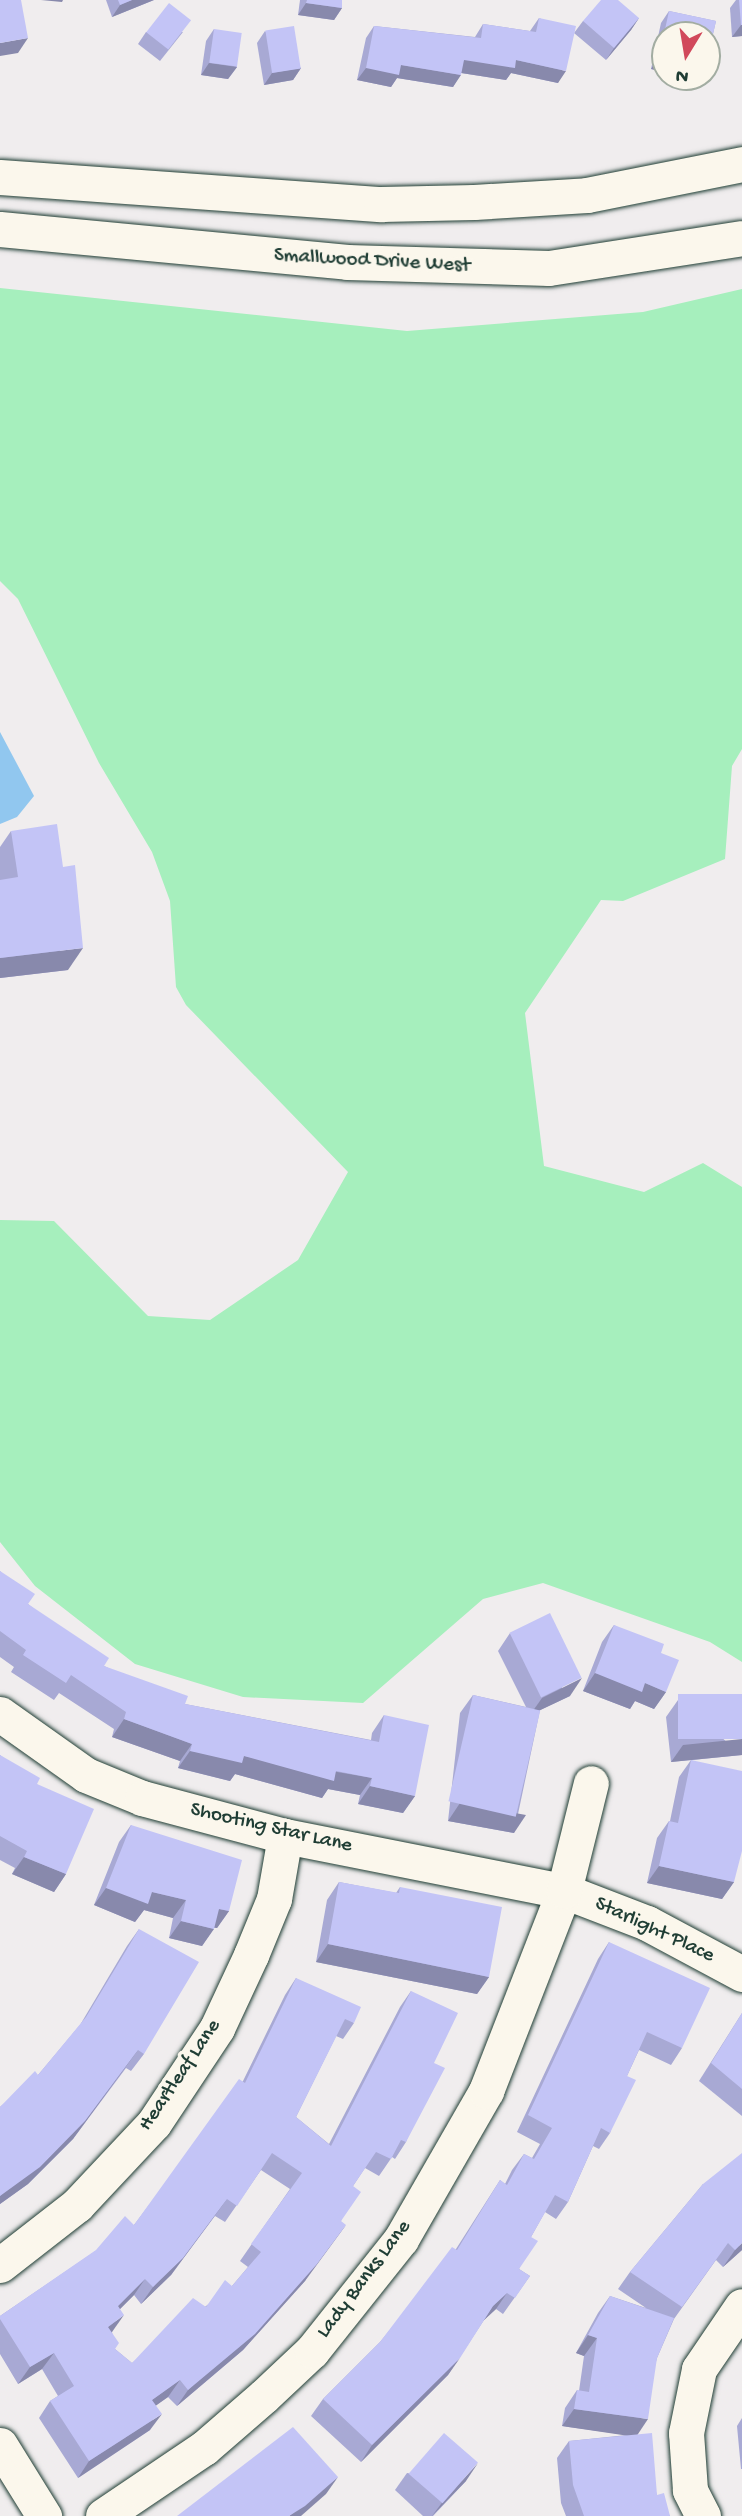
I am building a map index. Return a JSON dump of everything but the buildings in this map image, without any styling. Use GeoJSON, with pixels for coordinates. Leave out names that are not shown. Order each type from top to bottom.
{"type":"FeatureCollection","features":[{"type":"Feature","properties":{"kind":"street"},"geometry":{"type":"LineString","coordinates":[[0,177],[448,203],[587,195],[742,164]]}},
{"type":"Feature","properties":{"kind":"street","name":"Smallwood Drive West"},"geometry":{"type":"LineString","coordinates":[[0,229],[347,262],[549,268],[742,237]]}},
{"type":"Feature","properties":{"kind":"street","name":"Shooting Star Lane"},"geometry":{"type":"LineString","coordinates":[[0,1714],[86,1775],[142,1798],[285,1836],[564,1891]]}},
{"type":"Feature","properties":{"kind":"street","name":"Lady Banks Lane"},"geometry":{"type":"LineString","coordinates":[[103,2516],[204,2448],[264,2396],[312,2351],[401,2239],[486,2091],[564,1891],[591,1783]]}},
{"type":"Feature","properties":{"kind":"street","name":"Heartleaf Lane"},"geometry":{"type":"LineString","coordinates":[[0,2265],[77,2205],[175,2091],[217,2028],[274,1899],[285,1836]]}},
{"type":"Feature","properties":{"kind":"street","name":"Starlight Place"},"geometry":{"type":"LineString","coordinates":[[564,1891],[647,1923],[742,1974]]}},
{"type":"Feature","properties":{"kind":"street"},"geometry":{"type":"LineString","coordinates":[[703,2516],[690,2490],[686,2433],[699,2369],[742,2306]]}},
{"type":"Feature","properties":{"kind":"street"},"geometry":{"type":"LineString","coordinates":[[0,2445],[44,2516]]}},
{"type":"Feature","properties":{"kind":"green space"},"geometry":{"type":"Polygon","coordinates":[[[0,288],[407,331],[643,312],[742,289],[742,749],[732,766],[725,859],[623,901],[601,900],[525,1013],[544,1166],[644,1192],[703,1163],[742,1187],[742,1662],[710,1642],[543,1583],[483,1599],[363,1703],[243,1697],[135,1664],[35,1586],[0,1542],[0,1220],[54,1221],[148,1316],[210,1320],[298,1260],[348,1172],[186,1005],[176,987],[170,901],[152,852],[99,763],[18,599],[0,581],[0,288]]]}},
{"type":"Feature","properties":{"kind":"water"},"geometry":{"type":"Polygon","coordinates":[[[0,732],[34,796],[17,817],[0,824],[0,732]]]}}]}
